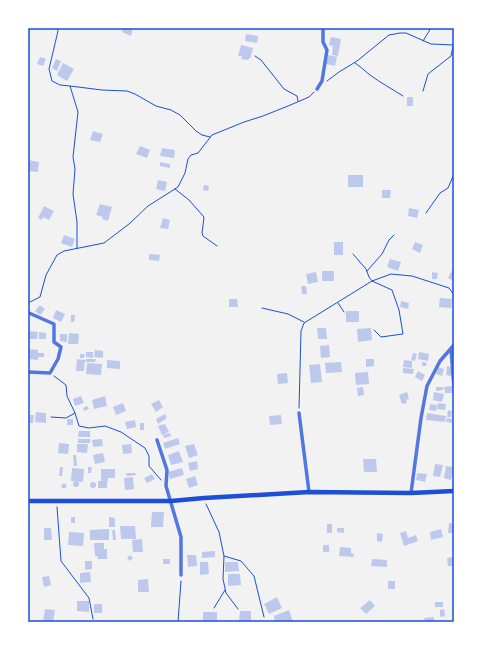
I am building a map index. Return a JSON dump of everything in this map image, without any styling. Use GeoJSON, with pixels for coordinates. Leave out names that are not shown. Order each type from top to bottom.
{"type":"FeatureCollection","features":[{"type":"Feature","properties":{"kind":"main road"},"geometry":{"type":"LineString","coordinates":[[28,502],[172,501],[310,492],[411,493],[454,491]]}},
{"type":"Feature","properties":{"kind":"street"},"geometry":{"type":"LineString","coordinates":[[318,89],[322,81],[327,50],[323,42],[323,28]]}},
{"type":"Feature","properties":{"kind":"street"},"geometry":{"type":"LineString","coordinates":[[28,372],[50,374],[58,360],[61,347],[54,342],[54,324],[29,313]]}},
{"type":"Feature","properties":{"kind":"street"},"geometry":{"type":"LineString","coordinates":[[453,347],[454,388]]}},
{"type":"Feature","properties":{"kind":"street"},"geometry":{"type":"LineString","coordinates":[[411,493],[421,418],[427,386],[440,361],[453,347]]}},
{"type":"Feature","properties":{"kind":"street"},"geometry":{"type":"LineString","coordinates":[[299,412],[310,492]]}},
{"type":"Feature","properties":{"kind":"street"},"geometry":{"type":"LineString","coordinates":[[157,440],[167,470],[166,486],[172,501],[181,537],[182,575]]}},
{"type":"Feature","properties":{"kind":"path"},"geometry":{"type":"LineString","coordinates":[[57,28],[58,31],[49,69],[52,81],[60,85],[102,90],[127,91],[156,106],[171,110],[180,115],[202,135],[210,137]]}},
{"type":"Feature","properties":{"kind":"path"},"geometry":{"type":"LineString","coordinates":[[423,41],[431,28]]}},
{"type":"Feature","properties":{"kind":"path"},"geometry":{"type":"LineString","coordinates":[[423,92],[428,74],[451,56],[453,45]]}},
{"type":"Feature","properties":{"kind":"path"},"geometry":{"type":"LineString","coordinates":[[255,56],[261,60],[284,89],[297,96],[298,102]]}},
{"type":"Feature","properties":{"kind":"path"},"geometry":{"type":"LineString","coordinates":[[354,63],[368,74],[403,96]]}},
{"type":"Feature","properties":{"kind":"path"},"geometry":{"type":"LineString","coordinates":[[70,86],[78,112],[73,157],[75,169],[74,194],[77,222],[77,248]]}},
{"type":"Feature","properties":{"kind":"path"},"geometry":{"type":"LineString","coordinates":[[28,303],[40,297],[46,275],[57,255],[64,251],[104,242],[129,224],[148,206],[178,187],[185,173],[188,159],[198,153]]}},
{"type":"Feature","properties":{"kind":"path"},"geometry":{"type":"LineString","coordinates":[[426,213],[440,193],[448,188],[454,174]]}},
{"type":"Feature","properties":{"kind":"path"},"geometry":{"type":"LineString","coordinates":[[174,189],[189,200],[204,217],[203,236],[217,246]]}},
{"type":"Feature","properties":{"kind":"path"},"geometry":{"type":"LineString","coordinates":[[367,272],[382,254],[388,240],[394,235]]}},
{"type":"Feature","properties":{"kind":"path"},"geometry":{"type":"LineString","coordinates":[[353,254],[372,281],[392,290],[399,310],[403,334],[381,337],[374,330]]}},
{"type":"Feature","properties":{"kind":"path"},"geometry":{"type":"LineString","coordinates":[[299,412],[301,331],[304,322],[372,281],[391,274],[412,276],[449,288],[454,295]]}},
{"type":"Feature","properties":{"kind":"path"},"geometry":{"type":"LineString","coordinates":[[338,302],[344,312]]}},
{"type":"Feature","properties":{"kind":"path"},"geometry":{"type":"LineString","coordinates":[[262,308],[288,314],[304,322]]}},
{"type":"Feature","properties":{"kind":"path"},"geometry":{"type":"LineString","coordinates":[[50,374],[66,385],[67,396],[75,412],[79,426],[89,428],[105,426],[121,432],[145,448],[149,456],[148,466],[166,486]]}},
{"type":"Feature","properties":{"kind":"path"},"geometry":{"type":"LineString","coordinates":[[51,417],[66,418],[75,412]]}},
{"type":"Feature","properties":{"kind":"path"},"geometry":{"type":"LineString","coordinates":[[204,498],[219,532],[224,556],[223,579],[225,590],[238,609]]}},
{"type":"Feature","properties":{"kind":"path"},"geometry":{"type":"LineString","coordinates":[[57,501],[60,561],[89,598],[93,619]]}},
{"type":"Feature","properties":{"kind":"path"},"geometry":{"type":"LineString","coordinates":[[224,556],[241,561],[254,576],[264,617]]}},
{"type":"Feature","properties":{"kind":"path"},"geometry":{"type":"LineString","coordinates":[[178,622],[182,575]]}},
{"type":"Feature","properties":{"kind":"path"},"geometry":{"type":"LineString","coordinates":[[214,608],[225,590]]}},
{"type":"Feature","properties":{"kind":"building"},"geometry":{"type":"Polygon","coordinates":[[[123,28],[133,28],[131,36],[122,32],[123,28]]]}},
{"type":"Feature","properties":{"kind":"building"},"geometry":{"type":"Polygon","coordinates":[[[246,34],[258,36],[257,43],[245,41],[246,34]]]}},
{"type":"Feature","properties":{"kind":"building"},"geometry":{"type":"Polygon","coordinates":[[[331,37],[341,39],[338,56],[332,55],[333,46],[329,45],[331,37]]]}},
{"type":"Feature","properties":{"kind":"building"},"geometry":{"type":"Polygon","coordinates":[[[241,45],[253,48],[250,59],[241,59],[242,56],[238,56],[241,45]]]}},
{"type":"Feature","properties":{"kind":"building"},"geometry":{"type":"Polygon","coordinates":[[[328,55],[337,57],[335,66],[326,64],[328,55]]]}},
{"type":"Feature","properties":{"kind":"building"},"geometry":{"type":"Polygon","coordinates":[[[40,57],[46,59],[43,66],[37,64],[40,57]]]}},
{"type":"Feature","properties":{"kind":"building"},"geometry":{"type":"Polygon","coordinates":[[[56,59],[61,61],[57,71],[52,68],[56,59]]]}},
{"type":"Feature","properties":{"kind":"building"},"geometry":{"type":"Polygon","coordinates":[[[63,63],[74,69],[67,81],[57,75],[63,63]]]}},
{"type":"Feature","properties":{"kind":"building"},"geometry":{"type":"Polygon","coordinates":[[[407,97],[413,97],[413,106],[407,106],[407,97]]]}},
{"type":"Feature","properties":{"kind":"building"},"geometry":{"type":"Polygon","coordinates":[[[93,131],[103,134],[100,142],[90,140],[93,131]]]}},
{"type":"Feature","properties":{"kind":"building"},"geometry":{"type":"Polygon","coordinates":[[[140,146],[150,150],[147,158],[136,154],[140,146]]]}},
{"type":"Feature","properties":{"kind":"building"},"geometry":{"type":"Polygon","coordinates":[[[162,148],[175,150],[174,158],[160,156],[162,148]]]}},
{"type":"Feature","properties":{"kind":"building"},"geometry":{"type":"Polygon","coordinates":[[[28,160],[39,162],[38,172],[28,171],[28,160]]]}},
{"type":"Feature","properties":{"kind":"building"},"geometry":{"type":"Polygon","coordinates":[[[160,162],[170,164],[170,168],[160,166],[160,162]]]}},
{"type":"Feature","properties":{"kind":"building"},"geometry":{"type":"Polygon","coordinates":[[[348,175],[363,175],[363,187],[348,187],[348,175]]]}},
{"type":"Feature","properties":{"kind":"building"},"geometry":{"type":"Polygon","coordinates":[[[158,180],[167,182],[165,191],[156,189],[158,180]]]}},
{"type":"Feature","properties":{"kind":"building"},"geometry":{"type":"Polygon","coordinates":[[[204,185],[209,186],[208,191],[203,190],[204,185]]]}},
{"type":"Feature","properties":{"kind":"building"},"geometry":{"type":"Polygon","coordinates":[[[382,190],[391,190],[390,198],[382,198],[382,190]]]}},
{"type":"Feature","properties":{"kind":"building"},"geometry":{"type":"Polygon","coordinates":[[[100,204],[112,207],[108,221],[102,219],[103,217],[96,215],[100,204]]]}},
{"type":"Feature","properties":{"kind":"building"},"geometry":{"type":"Polygon","coordinates":[[[44,206],[54,211],[49,220],[43,217],[42,220],[38,218],[44,206]]]}},
{"type":"Feature","properties":{"kind":"building"},"geometry":{"type":"Polygon","coordinates":[[[409,208],[419,210],[417,218],[408,216],[409,208]]]}},
{"type":"Feature","properties":{"kind":"building"},"geometry":{"type":"Polygon","coordinates":[[[163,218],[170,220],[168,229],[160,228],[163,218]]]}},
{"type":"Feature","properties":{"kind":"building"},"geometry":{"type":"Polygon","coordinates":[[[64,235],[75,239],[72,247],[61,243],[64,235]]]}},
{"type":"Feature","properties":{"kind":"building"},"geometry":{"type":"Polygon","coordinates":[[[334,242],[343,242],[343,255],[334,255],[334,242]]]}},
{"type":"Feature","properties":{"kind":"building"},"geometry":{"type":"Polygon","coordinates":[[[415,242],[423,245],[420,253],[412,249],[415,242]]]}},
{"type":"Feature","properties":{"kind":"building"},"geometry":{"type":"Polygon","coordinates":[[[149,254],[160,255],[159,261],[149,260],[149,254]]]}},
{"type":"Feature","properties":{"kind":"building"},"geometry":{"type":"Polygon","coordinates":[[[390,259],[401,262],[398,271],[387,267],[390,259]]]}},
{"type":"Feature","properties":{"kind":"building"},"geometry":{"type":"Polygon","coordinates":[[[454,267],[454,281],[448,278],[454,267]]]}},
{"type":"Feature","properties":{"kind":"building"},"geometry":{"type":"Polygon","coordinates":[[[322,271],[334,271],[334,281],[322,281],[322,271]]]}},
{"type":"Feature","properties":{"kind":"building"},"geometry":{"type":"Polygon","coordinates":[[[316,272],[318,282],[308,284],[306,274],[316,272]]]}},
{"type":"Feature","properties":{"kind":"building"},"geometry":{"type":"Polygon","coordinates":[[[432,272],[438,273],[437,279],[432,279],[432,272]]]}},
{"type":"Feature","properties":{"kind":"building"},"geometry":{"type":"Polygon","coordinates":[[[301,286],[306,286],[307,294],[302,294],[301,286]]]}},
{"type":"Feature","properties":{"kind":"building"},"geometry":{"type":"Polygon","coordinates":[[[440,298],[452,299],[451,308],[439,307],[440,298]]]}},
{"type":"Feature","properties":{"kind":"building"},"geometry":{"type":"Polygon","coordinates":[[[229,299],[237,299],[238,307],[229,307],[229,299]]]}},
{"type":"Feature","properties":{"kind":"building"},"geometry":{"type":"Polygon","coordinates":[[[401,301],[409,303],[408,309],[400,307],[401,301]]]}},
{"type":"Feature","properties":{"kind":"building"},"geometry":{"type":"Polygon","coordinates":[[[40,305],[45,309],[40,315],[35,311],[40,305]]]}},
{"type":"Feature","properties":{"kind":"building"},"geometry":{"type":"Polygon","coordinates":[[[56,310],[65,314],[61,322],[53,318],[56,310]]]}},
{"type":"Feature","properties":{"kind":"building"},"geometry":{"type":"Polygon","coordinates":[[[346,311],[359,311],[359,322],[346,322],[346,311]]]}},
{"type":"Feature","properties":{"kind":"building"},"geometry":{"type":"Polygon","coordinates":[[[71,315],[75,315],[74,322],[71,322],[71,315]]]}},
{"type":"Feature","properties":{"kind":"building"},"geometry":{"type":"Polygon","coordinates":[[[317,328],[326,328],[327,339],[318,339],[317,328]]]}},
{"type":"Feature","properties":{"kind":"building"},"geometry":{"type":"Polygon","coordinates":[[[371,328],[372,340],[358,342],[357,329],[371,328]]]}},
{"type":"Feature","properties":{"kind":"building"},"geometry":{"type":"Polygon","coordinates":[[[28,331],[38,332],[37,339],[28,339],[28,331]]]}},
{"type":"Feature","properties":{"kind":"building"},"geometry":{"type":"Polygon","coordinates":[[[39,332],[46,333],[46,339],[39,339],[39,332]]]}},
{"type":"Feature","properties":{"kind":"building"},"geometry":{"type":"Polygon","coordinates":[[[69,333],[79,334],[78,344],[68,344],[69,333]]]}},
{"type":"Feature","properties":{"kind":"building"},"geometry":{"type":"Polygon","coordinates":[[[60,334],[67,334],[67,342],[60,341],[60,334]]]}},
{"type":"Feature","properties":{"kind":"building"},"geometry":{"type":"Polygon","coordinates":[[[329,345],[330,357],[321,358],[320,346],[329,345]]]}},
{"type":"Feature","properties":{"kind":"building"},"geometry":{"type":"Polygon","coordinates":[[[28,349],[38,350],[38,353],[44,353],[44,357],[38,357],[38,360],[28,359],[28,349]]]}},
{"type":"Feature","properties":{"kind":"building"},"geometry":{"type":"Polygon","coordinates":[[[95,350],[103,351],[103,358],[94,357],[95,350]]]}},
{"type":"Feature","properties":{"kind":"building"},"geometry":{"type":"Polygon","coordinates":[[[86,352],[93,352],[93,358],[86,357],[86,352]]]}},
{"type":"Feature","properties":{"kind":"building"},"geometry":{"type":"Polygon","coordinates":[[[419,352],[429,354],[428,361],[418,359],[419,352]]]}},
{"type":"Feature","properties":{"kind":"building"},"geometry":{"type":"Polygon","coordinates":[[[413,353],[417,354],[415,361],[411,360],[413,353]]]}},
{"type":"Feature","properties":{"kind":"building"},"geometry":{"type":"Polygon","coordinates":[[[80,354],[85,354],[84,358],[80,358],[80,354]]]}},
{"type":"Feature","properties":{"kind":"building"},"geometry":{"type":"Polygon","coordinates":[[[77,359],[85,360],[84,371],[76,371],[77,359]]]}},
{"type":"Feature","properties":{"kind":"building"},"geometry":{"type":"Polygon","coordinates":[[[86,359],[96,359],[95,362],[85,362],[86,359]]]}},
{"type":"Feature","properties":{"kind":"building"},"geometry":{"type":"Polygon","coordinates":[[[366,359],[374,359],[374,366],[366,367],[366,359]]]}},
{"type":"Feature","properties":{"kind":"building"},"geometry":{"type":"Polygon","coordinates":[[[107,360],[120,361],[120,369],[107,368],[107,360]]]}},
{"type":"Feature","properties":{"kind":"building"},"geometry":{"type":"Polygon","coordinates":[[[404,360],[412,361],[412,368],[403,367],[404,360]]]}},
{"type":"Feature","properties":{"kind":"building"},"geometry":{"type":"Polygon","coordinates":[[[341,362],[342,372],[326,373],[325,363],[341,362]]]}},
{"type":"Feature","properties":{"kind":"building"},"geometry":{"type":"Polygon","coordinates":[[[422,362],[427,363],[426,366],[422,366],[422,362]]]}},
{"type":"Feature","properties":{"kind":"building"},"geometry":{"type":"Polygon","coordinates":[[[87,363],[102,364],[101,375],[86,374],[87,363]]]}},
{"type":"Feature","properties":{"kind":"building"},"geometry":{"type":"Polygon","coordinates":[[[320,364],[322,382],[311,383],[309,365],[320,364]]]}},
{"type":"Feature","properties":{"kind":"building"},"geometry":{"type":"Polygon","coordinates":[[[447,366],[452,367],[451,376],[446,375],[447,366]]]}},
{"type":"Feature","properties":{"kind":"building"},"geometry":{"type":"Polygon","coordinates":[[[438,367],[444,369],[442,376],[436,374],[438,367]]]}},
{"type":"Feature","properties":{"kind":"building"},"geometry":{"type":"Polygon","coordinates":[[[403,368],[414,369],[413,374],[403,373],[403,368]]]}},
{"type":"Feature","properties":{"kind":"building"},"geometry":{"type":"Polygon","coordinates":[[[418,371],[425,375],[422,381],[415,377],[418,371]]]}},
{"type":"Feature","properties":{"kind":"building"},"geometry":{"type":"Polygon","coordinates":[[[368,372],[369,384],[356,385],[355,373],[368,372]]]}},
{"type":"Feature","properties":{"kind":"building"},"geometry":{"type":"Polygon","coordinates":[[[287,373],[288,383],[278,384],[277,374],[287,373]]]}},
{"type":"Feature","properties":{"kind":"building"},"geometry":{"type":"Polygon","coordinates":[[[452,386],[453,393],[445,393],[444,387],[452,386]]]}},
{"type":"Feature","properties":{"kind":"building"},"geometry":{"type":"Polygon","coordinates":[[[363,387],[364,395],[358,396],[357,388],[363,387]]]}},
{"type":"Feature","properties":{"kind":"building"},"geometry":{"type":"Polygon","coordinates":[[[436,387],[443,387],[443,390],[436,391],[436,387]]]}},
{"type":"Feature","properties":{"kind":"building"},"geometry":{"type":"Polygon","coordinates":[[[407,392],[409,399],[406,400],[407,403],[402,404],[399,395],[407,392]]]}},
{"type":"Feature","properties":{"kind":"building"},"geometry":{"type":"Polygon","coordinates":[[[434,392],[444,394],[442,402],[433,400],[434,392]]]}},
{"type":"Feature","properties":{"kind":"building"},"geometry":{"type":"Polygon","coordinates":[[[81,396],[84,403],[75,406],[73,399],[81,396]]]}},
{"type":"Feature","properties":{"kind":"building"},"geometry":{"type":"Polygon","coordinates":[[[105,396],[107,406],[94,409],[92,400],[105,396]]]}},
{"type":"Feature","properties":{"kind":"building"},"geometry":{"type":"Polygon","coordinates":[[[159,400],[163,407],[156,412],[151,404],[159,400]]]}},
{"type":"Feature","properties":{"kind":"building"},"geometry":{"type":"Polygon","coordinates":[[[123,403],[126,411],[116,415],[113,407],[123,403]]]}},
{"type":"Feature","properties":{"kind":"building"},"geometry":{"type":"Polygon","coordinates":[[[438,403],[446,404],[445,410],[437,409],[438,403]]]}},
{"type":"Feature","properties":{"kind":"building"},"geometry":{"type":"Polygon","coordinates":[[[430,404],[437,405],[436,411],[429,410],[430,404]]]}},
{"type":"Feature","properties":{"kind":"building"},"geometry":{"type":"Polygon","coordinates":[[[87,406],[89,409],[84,411],[83,408],[87,406]]]}},
{"type":"Feature","properties":{"kind":"building"},"geometry":{"type":"Polygon","coordinates":[[[448,410],[452,411],[451,417],[447,417],[448,410]]]}},
{"type":"Feature","properties":{"kind":"building"},"geometry":{"type":"Polygon","coordinates":[[[36,412],[46,413],[46,423],[35,422],[36,412]]]}},
{"type":"Feature","properties":{"kind":"building"},"geometry":{"type":"Polygon","coordinates":[[[427,413],[446,416],[445,422],[426,420],[427,413]]]}},
{"type":"Feature","properties":{"kind":"building"},"geometry":{"type":"Polygon","coordinates":[[[165,414],[167,418],[158,424],[156,419],[165,414]]]}},
{"type":"Feature","properties":{"kind":"building"},"geometry":{"type":"Polygon","coordinates":[[[30,415],[34,415],[33,423],[29,423],[30,415]]]}},
{"type":"Feature","properties":{"kind":"building"},"geometry":{"type":"Polygon","coordinates":[[[281,415],[282,424],[270,425],[269,416],[281,415]]]}},
{"type":"Feature","properties":{"kind":"building"},"geometry":{"type":"Polygon","coordinates":[[[447,418],[452,419],[452,423],[446,422],[447,418]]]}},
{"type":"Feature","properties":{"kind":"building"},"geometry":{"type":"Polygon","coordinates":[[[67,419],[73,419],[73,425],[67,425],[67,419]]]}},
{"type":"Feature","properties":{"kind":"building"},"geometry":{"type":"Polygon","coordinates":[[[135,420],[136,427],[127,429],[125,422],[135,420]]]}},
{"type":"Feature","properties":{"kind":"building"},"geometry":{"type":"Polygon","coordinates":[[[140,423],[144,423],[144,430],[140,430],[140,423]]]}},
{"type":"Feature","properties":{"kind":"building"},"geometry":{"type":"Polygon","coordinates":[[[165,424],[169,432],[162,435],[158,426],[165,424]]]}},
{"type":"Feature","properties":{"kind":"building"},"geometry":{"type":"Polygon","coordinates":[[[79,431],[90,431],[90,437],[78,437],[79,431]]]}},
{"type":"Feature","properties":{"kind":"building"},"geometry":{"type":"Polygon","coordinates":[[[170,433],[171,436],[164,438],[163,435],[170,433]]]}},
{"type":"Feature","properties":{"kind":"building"},"geometry":{"type":"Polygon","coordinates":[[[178,438],[180,444],[165,449],[163,443],[178,438]]]}},
{"type":"Feature","properties":{"kind":"building"},"geometry":{"type":"Polygon","coordinates":[[[78,439],[90,439],[90,443],[78,443],[78,439]]]}},
{"type":"Feature","properties":{"kind":"building"},"geometry":{"type":"Polygon","coordinates":[[[102,439],[103,446],[93,447],[92,440],[102,439]]]}},
{"type":"Feature","properties":{"kind":"building"},"geometry":{"type":"Polygon","coordinates":[[[59,443],[69,444],[68,454],[58,453],[59,443]]]}},
{"type":"Feature","properties":{"kind":"building"},"geometry":{"type":"Polygon","coordinates":[[[77,444],[88,444],[87,453],[77,452],[77,444]]]}},
{"type":"Feature","properties":{"kind":"building"},"geometry":{"type":"Polygon","coordinates":[[[131,444],[132,453],[123,454],[122,445],[131,444]]]}},
{"type":"Feature","properties":{"kind":"building"},"geometry":{"type":"Polygon","coordinates":[[[194,444],[198,455],[189,458],[185,446],[194,444]]]}},
{"type":"Feature","properties":{"kind":"building"},"geometry":{"type":"Polygon","coordinates":[[[179,451],[183,462],[171,465],[168,455],[179,451]]]}},
{"type":"Feature","properties":{"kind":"building"},"geometry":{"type":"Polygon","coordinates":[[[103,453],[105,462],[95,464],[93,455],[103,453]]]}},
{"type":"Feature","properties":{"kind":"building"},"geometry":{"type":"Polygon","coordinates":[[[73,455],[76,455],[77,466],[74,466],[73,455]]]}},
{"type":"Feature","properties":{"kind":"building"},"geometry":{"type":"Polygon","coordinates":[[[363,459],[376,459],[377,472],[364,472],[363,459]]]}},
{"type":"Feature","properties":{"kind":"building"},"geometry":{"type":"Polygon","coordinates":[[[197,461],[198,469],[190,471],[188,463],[197,461]]]}},
{"type":"Feature","properties":{"kind":"building"},"geometry":{"type":"Polygon","coordinates":[[[435,464],[443,465],[440,477],[433,476],[435,464]]]}},
{"type":"Feature","properties":{"kind":"building"},"geometry":{"type":"Polygon","coordinates":[[[446,466],[453,467],[451,480],[444,478],[446,466]]]}},
{"type":"Feature","properties":{"kind":"building"},"geometry":{"type":"Polygon","coordinates":[[[60,467],[63,467],[62,476],[59,476],[60,467]]]}},
{"type":"Feature","properties":{"kind":"building"},"geometry":{"type":"Polygon","coordinates":[[[88,467],[92,467],[91,473],[88,473],[88,467]]]}},
{"type":"Feature","properties":{"kind":"building"},"geometry":{"type":"Polygon","coordinates":[[[72,468],[84,469],[83,482],[71,481],[72,468]]]}},
{"type":"Feature","properties":{"kind":"building"},"geometry":{"type":"Polygon","coordinates":[[[182,468],[184,475],[170,479],[168,472],[182,468]]]}},
{"type":"Feature","properties":{"kind":"building"},"geometry":{"type":"Polygon","coordinates":[[[101,469],[115,469],[115,478],[108,478],[108,481],[101,481],[101,469]]]}},
{"type":"Feature","properties":{"kind":"building"},"geometry":{"type":"Polygon","coordinates":[[[126,473],[135,473],[136,475],[127,476],[126,473]]]}},
{"type":"Feature","properties":{"kind":"building"},"geometry":{"type":"Polygon","coordinates":[[[417,473],[427,474],[425,482],[416,480],[417,473]]]}},
{"type":"Feature","properties":{"kind":"building"},"geometry":{"type":"Polygon","coordinates":[[[152,474],[155,479],[147,483],[144,478],[152,474]]]}},
{"type":"Feature","properties":{"kind":"building"},"geometry":{"type":"Polygon","coordinates":[[[195,476],[198,485],[189,488],[186,479],[195,476]]]}},
{"type":"Feature","properties":{"kind":"building"},"geometry":{"type":"Polygon","coordinates":[[[133,477],[134,489],[125,490],[124,478],[133,477]]]}},
{"type":"Feature","properties":{"kind":"building"},"geometry":{"type":"Polygon","coordinates":[[[76,481],[79,484],[76,487],[73,484],[76,481]]]}},
{"type":"Feature","properties":{"kind":"building"},"geometry":{"type":"Polygon","coordinates":[[[98,481],[107,481],[107,488],[98,488],[98,481]]]}},
{"type":"Feature","properties":{"kind":"building"},"geometry":{"type":"Polygon","coordinates":[[[93,482],[96,485],[93,488],[90,485],[93,482]]]}},
{"type":"Feature","properties":{"kind":"building"},"geometry":{"type":"Polygon","coordinates":[[[62,484],[66,484],[66,488],[62,488],[62,484]]]}},
{"type":"Feature","properties":{"kind":"building"},"geometry":{"type":"Polygon","coordinates":[[[152,512],[164,512],[163,527],[151,527],[152,512]]]}},
{"type":"Feature","properties":{"kind":"building"},"geometry":{"type":"Polygon","coordinates":[[[71,517],[75,517],[75,523],[71,523],[71,517]]]}},
{"type":"Feature","properties":{"kind":"building"},"geometry":{"type":"Polygon","coordinates":[[[109,517],[115,518],[115,527],[109,527],[109,517]]]}},
{"type":"Feature","properties":{"kind":"building"},"geometry":{"type":"Polygon","coordinates":[[[449,523],[454,524],[454,533],[448,533],[449,523]]]}},
{"type":"Feature","properties":{"kind":"building"},"geometry":{"type":"Polygon","coordinates":[[[327,524],[332,524],[332,533],[327,533],[327,524]]]}},
{"type":"Feature","properties":{"kind":"building"},"geometry":{"type":"Polygon","coordinates":[[[120,526],[135,526],[136,539],[121,539],[120,526]]]}},
{"type":"Feature","properties":{"kind":"building"},"geometry":{"type":"Polygon","coordinates":[[[44,528],[51,528],[52,540],[44,540],[44,528]]]}},
{"type":"Feature","properties":{"kind":"building"},"geometry":{"type":"Polygon","coordinates":[[[337,528],[344,528],[344,533],[337,532],[337,528]]]}},
{"type":"Feature","properties":{"kind":"building"},"geometry":{"type":"Polygon","coordinates":[[[109,529],[109,540],[90,540],[90,530],[109,529]]]}},
{"type":"Feature","properties":{"kind":"building"},"geometry":{"type":"Polygon","coordinates":[[[441,529],[443,537],[431,540],[430,532],[441,529]]]}},
{"type":"Feature","properties":{"kind":"building"},"geometry":{"type":"Polygon","coordinates":[[[112,530],[115,530],[116,540],[113,540],[112,530]]]}},
{"type":"Feature","properties":{"kind":"building"},"geometry":{"type":"Polygon","coordinates":[[[406,531],[408,538],[416,535],[418,541],[404,546],[400,533],[406,531]]]}},
{"type":"Feature","properties":{"kind":"building"},"geometry":{"type":"Polygon","coordinates":[[[69,532],[84,533],[83,546],[68,545],[69,532]]]}},
{"type":"Feature","properties":{"kind":"building"},"geometry":{"type":"Polygon","coordinates":[[[377,533],[383,534],[382,542],[377,541],[377,533]]]}},
{"type":"Feature","properties":{"kind":"building"},"geometry":{"type":"Polygon","coordinates":[[[142,539],[143,552],[133,552],[132,540],[142,539]]]}},
{"type":"Feature","properties":{"kind":"building"},"geometry":{"type":"Polygon","coordinates":[[[94,543],[104,543],[104,549],[107,549],[107,559],[98,559],[97,556],[95,556],[94,543]]]}},
{"type":"Feature","properties":{"kind":"building"},"geometry":{"type":"Polygon","coordinates":[[[323,545],[329,545],[329,552],[323,552],[323,545]]]}},
{"type":"Feature","properties":{"kind":"building"},"geometry":{"type":"Polygon","coordinates":[[[340,547],[351,548],[351,553],[354,554],[353,557],[339,556],[340,547]]]}},
{"type":"Feature","properties":{"kind":"building"},"geometry":{"type":"Polygon","coordinates":[[[215,551],[215,557],[202,558],[202,552],[215,551]]]}},
{"type":"Feature","properties":{"kind":"building"},"geometry":{"type":"Polygon","coordinates":[[[130,555],[133,558],[130,561],[127,558],[130,555]]]}},
{"type":"Feature","properties":{"kind":"building"},"geometry":{"type":"Polygon","coordinates":[[[187,555],[196,555],[197,566],[188,567],[187,555]]]}},
{"type":"Feature","properties":{"kind":"building"},"geometry":{"type":"Polygon","coordinates":[[[454,557],[454,566],[448,566],[447,558],[454,557]]]}},
{"type":"Feature","properties":{"kind":"building"},"geometry":{"type":"Polygon","coordinates":[[[163,559],[170,559],[170,564],[163,564],[163,559]]]}},
{"type":"Feature","properties":{"kind":"building"},"geometry":{"type":"Polygon","coordinates":[[[372,559],[387,560],[387,567],[371,566],[372,559]]]}},
{"type":"Feature","properties":{"kind":"building"},"geometry":{"type":"Polygon","coordinates":[[[85,561],[92,561],[92,569],[85,570],[85,561]]]}},
{"type":"Feature","properties":{"kind":"building"},"geometry":{"type":"Polygon","coordinates":[[[200,562],[208,562],[209,574],[200,575],[200,562]]]}},
{"type":"Feature","properties":{"kind":"building"},"geometry":{"type":"Polygon","coordinates":[[[225,562],[238,562],[239,571],[225,572],[225,562]]]}},
{"type":"Feature","properties":{"kind":"building"},"geometry":{"type":"Polygon","coordinates":[[[90,572],[91,582],[80,583],[80,573],[90,572]]]}},
{"type":"Feature","properties":{"kind":"building"},"geometry":{"type":"Polygon","coordinates":[[[228,574],[240,574],[241,585],[228,586],[228,574]]]}},
{"type":"Feature","properties":{"kind":"building"},"geometry":{"type":"Polygon","coordinates":[[[49,576],[51,585],[44,587],[42,577],[49,576]]]}},
{"type":"Feature","properties":{"kind":"building"},"geometry":{"type":"Polygon","coordinates":[[[148,579],[149,592],[138,592],[138,580],[148,579]]]}},
{"type":"Feature","properties":{"kind":"building"},"geometry":{"type":"Polygon","coordinates":[[[388,581],[395,581],[395,589],[388,589],[388,581]]]}},
{"type":"Feature","properties":{"kind":"building"},"geometry":{"type":"Polygon","coordinates":[[[277,597],[282,608],[269,614],[264,604],[277,597]]]}},
{"type":"Feature","properties":{"kind":"building"},"geometry":{"type":"Polygon","coordinates":[[[370,600],[375,606],[366,614],[360,608],[370,600]]]}},
{"type":"Feature","properties":{"kind":"building"},"geometry":{"type":"Polygon","coordinates":[[[77,601],[89,601],[89,612],[77,611],[77,601]]]}},
{"type":"Feature","properties":{"kind":"building"},"geometry":{"type":"Polygon","coordinates":[[[435,602],[443,602],[443,607],[435,607],[435,602]]]}},
{"type":"Feature","properties":{"kind":"building"},"geometry":{"type":"Polygon","coordinates":[[[94,604],[102,604],[102,613],[94,613],[94,604]]]}},
{"type":"Feature","properties":{"kind":"building"},"geometry":{"type":"Polygon","coordinates":[[[45,609],[55,610],[53,622],[43,622],[45,609]]]}},
{"type":"Feature","properties":{"kind":"building"},"geometry":{"type":"Polygon","coordinates":[[[444,609],[445,616],[440,617],[440,610],[444,609]]]}},
{"type":"Feature","properties":{"kind":"building"},"geometry":{"type":"Polygon","coordinates":[[[289,610],[293,622],[275,622],[274,616],[289,610]]]}},
{"type":"Feature","properties":{"kind":"building"},"geometry":{"type":"Polygon","coordinates":[[[240,611],[251,611],[251,621],[239,621],[240,611]]]}},
{"type":"Feature","properties":{"kind":"building"},"geometry":{"type":"Polygon","coordinates":[[[203,612],[217,612],[217,621],[203,622],[203,612]]]}},
{"type":"Feature","properties":{"kind":"building"},"geometry":{"type":"Polygon","coordinates":[[[434,617],[434,622],[425,622],[424,618],[434,617]]]}}]}
